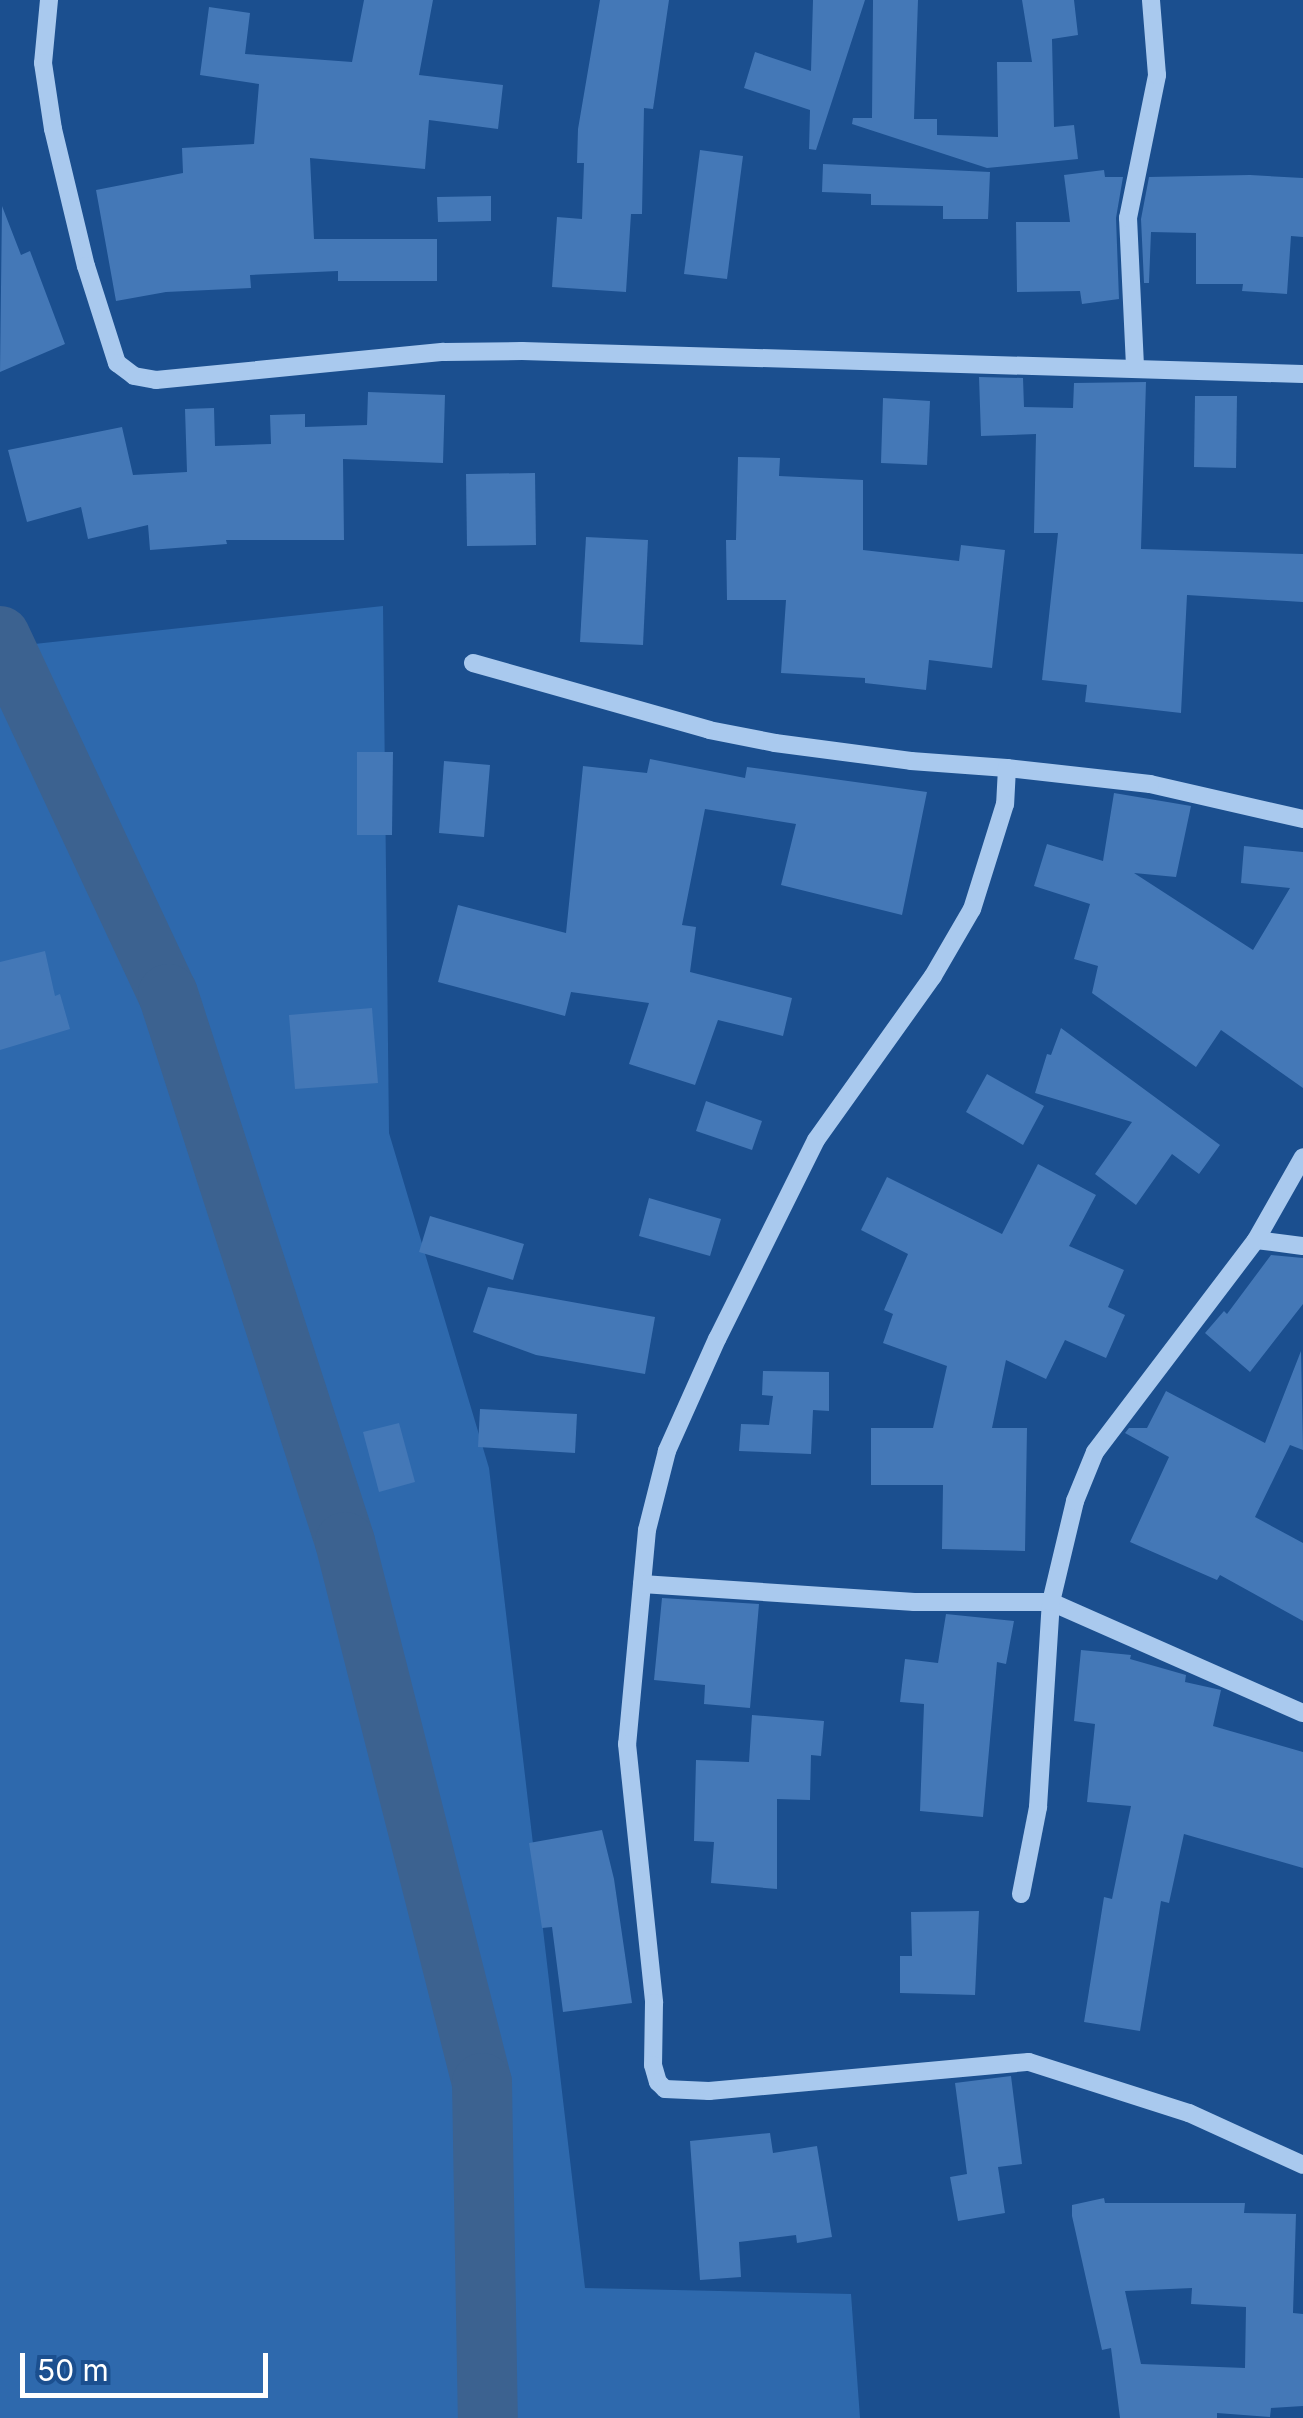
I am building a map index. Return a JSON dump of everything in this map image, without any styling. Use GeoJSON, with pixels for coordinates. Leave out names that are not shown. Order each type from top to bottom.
{"type":"FeatureCollection","features":[{"type":"Feature","properties":{"kind":"street"},"geometry":{"type":"LineString","coordinates":[[49,0],[43,63],[53,129],[86,266],[118,363],[134,376],[156,380],[444,352],[522,351],[1135,366],[1303,374]]}},
{"type":"Feature","properties":{"kind":"street"},"geometry":{"type":"LineString","coordinates":[[1135,366],[1128,218],[1157,75],[1152,0]]}},
{"type":"Feature","properties":{"kind":"street"},"geometry":{"type":"LineString","coordinates":[[473,663],[759,740],[911,762],[1150,784],[1303,819]]}},
{"type":"Feature","properties":{"kind":"street"},"geometry":{"type":"LineString","coordinates":[[1007,768],[1005,804],[972,910],[933,976],[816,1140],[717,1339],[668,1451],[647,1530],[627,1744],[654,2003],[653,2065],[658,2082],[665,2089],[708,2091],[1029,2062],[1190,2113],[1303,2165]]}},
{"type":"Feature","properties":{"kind":"street"},"geometry":{"type":"LineString","coordinates":[[1020,1894],[1038,1807],[1051,1602],[1076,1500],[1094,1452],[1256,1240],[1291,1171],[1303,1157]]}},
{"type":"Feature","properties":{"kind":"street"},"geometry":{"type":"LineString","coordinates":[[1256,1240],[1303,1246]]}},
{"type":"Feature","properties":{"kind":"street"},"geometry":{"type":"LineString","coordinates":[[642,1584],[914,1602],[1051,1602],[1303,1714]]}},
{"type":"Feature","properties":{"kind":"shaded area"},"geometry":{"type":"Polygon","coordinates":[[[383,606],[389,1133],[489,1468],[585,2288],[851,2294],[860,2418],[0,2418],[0,637],[7,647],[383,606]]]}},
{"type":"Feature","properties":{"kind":"building"},"geometry":{"type":"Polygon","coordinates":[[[364,0],[433,0],[419,75],[503,85],[498,129],[429,120],[425,169],[310,158],[314,239],[437,239],[437,281],[338,281],[338,271],[250,275],[251,288],[166,292],[116,301],[96,190],[183,173],[182,148],[254,144],[259,84],[200,75],[209,7],[250,13],[245,54],[352,62],[364,0]]]}},
{"type":"Feature","properties":{"kind":"building"},"geometry":{"type":"Polygon","coordinates":[[[600,0],[669,0],[653,109],[644,108],[642,214],[631,214],[626,292],[552,287],[557,217],[582,219],[584,163],[577,163],[578,129],[600,0]]]}},
{"type":"Feature","properties":{"kind":"building"},"geometry":{"type":"Polygon","coordinates":[[[813,0],[865,0],[816,150],[809,149],[810,110],[744,88],[755,52],[811,71],[813,0]]]}},
{"type":"Feature","properties":{"kind":"building"},"geometry":{"type":"Polygon","coordinates":[[[873,0],[918,0],[914,119],[937,119],[937,135],[998,137],[997,62],[1032,62],[1022,0],[1074,0],[1078,35],[1052,39],[1054,127],[1074,125],[1078,159],[987,168],[852,124],[853,118],[872,118],[873,0]]]}},
{"type":"Feature","properties":{"kind":"building"},"geometry":{"type":"Polygon","coordinates":[[[700,150],[743,156],[727,279],[684,274],[700,150]]]}},
{"type":"Feature","properties":{"kind":"building"},"geometry":{"type":"Polygon","coordinates":[[[823,164],[990,172],[988,219],[943,219],[943,206],[871,205],[871,194],[822,192],[823,164]]]}},
{"type":"Feature","properties":{"kind":"building"},"geometry":{"type":"Polygon","coordinates":[[[1104,170],[1105,177],[1123,177],[1116,218],[1119,299],[1082,304],[1080,291],[1017,292],[1016,222],[1070,222],[1064,175],[1104,170]]]}},
{"type":"Feature","properties":{"kind":"building"},"geometry":{"type":"Polygon","coordinates":[[[1149,177],[1303,178],[1303,237],[1291,236],[1287,294],[1242,291],[1243,284],[1196,284],[1196,233],[1151,232],[1149,283],[1144,283],[1141,219],[1149,177]]]}},
{"type":"Feature","properties":{"kind":"building"},"geometry":{"type":"Polygon","coordinates":[[[491,196],[491,221],[438,222],[437,197],[491,196]]]}},
{"type":"Feature","properties":{"kind":"building"},"geometry":{"type":"Polygon","coordinates":[[[2,206],[21,255],[30,251],[65,344],[0,372],[2,206]]]}},
{"type":"Feature","properties":{"kind":"building"},"geometry":{"type":"Polygon","coordinates":[[[979,377],[1023,378],[1024,407],[1073,408],[1074,383],[1146,382],[1141,549],[1303,554],[1303,602],[1187,595],[1181,713],[1085,702],[1087,685],[1042,680],[1058,533],[1034,533],[1036,434],[981,436],[979,377]]]}},
{"type":"Feature","properties":{"kind":"building"},"geometry":{"type":"Polygon","coordinates":[[[368,392],[445,395],[443,463],[343,459],[344,540],[226,540],[227,544],[150,550],[148,525],[88,539],[81,507],[27,522],[8,450],[122,427],[133,475],[187,472],[185,409],[214,408],[215,446],[271,444],[270,415],[305,414],[305,427],[367,425],[368,392]]]}},
{"type":"Feature","properties":{"kind":"building"},"geometry":{"type":"Polygon","coordinates":[[[1195,396],[1237,396],[1236,468],[1194,467],[1195,396]]]}},
{"type":"Feature","properties":{"kind":"building"},"geometry":{"type":"Polygon","coordinates":[[[883,398],[930,401],[927,465],[881,463],[883,398]]]}},
{"type":"Feature","properties":{"kind":"building"},"geometry":{"type":"Polygon","coordinates":[[[738,457],[780,458],[779,476],[863,480],[863,550],[959,561],[961,545],[1005,550],[992,668],[929,660],[926,690],[865,683],[865,678],[781,673],[786,600],[727,600],[726,540],[736,540],[738,457]]]}},
{"type":"Feature","properties":{"kind":"building"},"geometry":{"type":"Polygon","coordinates":[[[535,473],[536,545],[467,546],[466,474],[535,473]]]}},
{"type":"Feature","properties":{"kind":"building"},"geometry":{"type":"Polygon","coordinates":[[[586,537],[648,540],[643,645],[580,642],[586,537]]]}},
{"type":"Feature","properties":{"kind":"building"},"geometry":{"type":"Polygon","coordinates":[[[357,752],[393,752],[392,835],[357,835],[357,752]]]}},
{"type":"Feature","properties":{"kind":"building"},"geometry":{"type":"Polygon","coordinates":[[[650,759],[745,778],[747,767],[927,792],[902,915],[781,885],[796,824],[705,809],[682,925],[696,927],[690,972],[792,998],[783,1036],[718,1020],[695,1085],[629,1064],[649,1003],[571,992],[565,1016],[438,982],[458,905],[566,933],[583,766],[647,773],[650,759]]]}},
{"type":"Feature","properties":{"kind":"building"},"geometry":{"type":"Polygon","coordinates":[[[444,761],[490,765],[484,837],[439,833],[444,761]]]}},
{"type":"Feature","properties":{"kind":"building"},"geometry":{"type":"Polygon","coordinates":[[[1114,793],[1191,806],[1176,877],[1134,873],[1253,950],[1290,888],[1241,883],[1244,846],[1303,852],[1303,1088],[1221,1030],[1196,1067],[1092,993],[1098,966],[1074,959],[1090,904],[1034,886],[1047,844],[1103,861],[1114,793]]]}},
{"type":"Feature","properties":{"kind":"building"},"geometry":{"type":"Polygon","coordinates":[[[45,951],[55,996],[60,994],[70,1029],[0,1050],[0,962],[45,951]]]}},
{"type":"Feature","properties":{"kind":"building"},"geometry":{"type":"Polygon","coordinates":[[[372,1008],[378,1083],[295,1089],[289,1015],[372,1008]]]}},
{"type":"Feature","properties":{"kind":"building"},"geometry":{"type":"Polygon","coordinates":[[[1061,1028],[1220,1145],[1199,1174],[1172,1154],[1136,1205],[1095,1174],[1132,1122],[1035,1093],[1047,1054],[1051,1055],[1061,1028]]]}},
{"type":"Feature","properties":{"kind":"building"},"geometry":{"type":"Polygon","coordinates":[[[987,1074],[1044,1106],[1023,1145],[966,1112],[987,1074]]]}},
{"type":"Feature","properties":{"kind":"building"},"geometry":{"type":"Polygon","coordinates":[[[706,1101],[762,1121],[752,1150],[696,1131],[706,1101]]]}},
{"type":"Feature","properties":{"kind":"building"},"geometry":{"type":"Polygon","coordinates":[[[1038,1164],[1096,1195],[1069,1246],[1124,1270],[1108,1307],[1125,1315],[1106,1358],[1065,1340],[1046,1379],[1006,1360],[992,1428],[1027,1428],[1025,1551],[942,1549],[943,1485],[871,1485],[871,1428],[933,1428],[947,1366],[883,1343],[893,1314],[884,1310],[908,1254],[861,1230],[887,1177],[1002,1234],[1038,1164]]]}},
{"type":"Feature","properties":{"kind":"building"},"geometry":{"type":"Polygon","coordinates":[[[649,1198],[721,1219],[710,1256],[639,1236],[649,1198]]]}},
{"type":"Feature","properties":{"kind":"building"},"geometry":{"type":"Polygon","coordinates":[[[430,1216],[524,1244],[513,1280],[419,1252],[430,1216]]]}},
{"type":"Feature","properties":{"kind":"building"},"geometry":{"type":"Polygon","coordinates":[[[1271,1255],[1303,1258],[1303,1304],[1250,1372],[1205,1333],[1224,1311],[1227,1314],[1271,1255]]]}},
{"type":"Feature","properties":{"kind":"building"},"geometry":{"type":"Polygon","coordinates":[[[488,1287],[655,1317],[645,1374],[536,1355],[473,1332],[488,1287]]]}},
{"type":"Feature","properties":{"kind":"building"},"geometry":{"type":"Polygon","coordinates":[[[1301,1351],[1303,1450],[1290,1445],[1255,1517],[1303,1543],[1303,1621],[1220,1575],[1217,1580],[1130,1542],[1169,1457],[1125,1433],[1129,1428],[1147,1428],[1166,1391],[1265,1443],[1301,1351]]]}},
{"type":"Feature","properties":{"kind":"building"},"geometry":{"type":"Polygon","coordinates":[[[763,1371],[829,1372],[829,1411],[813,1410],[811,1454],[739,1451],[741,1424],[769,1425],[773,1396],[762,1395],[763,1371]]]}},
{"type":"Feature","properties":{"kind":"building"},"geometry":{"type":"Polygon","coordinates":[[[480,1409],[577,1414],[575,1453],[478,1447],[480,1409]]]}},
{"type":"Feature","properties":{"kind":"building"},"geometry":{"type":"Polygon","coordinates":[[[399,1423],[415,1482],[379,1492],[363,1432],[399,1423]]]}},
{"type":"Feature","properties":{"kind":"building"},"geometry":{"type":"Polygon","coordinates":[[[662,1598],[759,1604],[750,1708],[704,1704],[705,1685],[654,1680],[662,1598]]]}},
{"type":"Feature","properties":{"kind":"building"},"geometry":{"type":"Polygon","coordinates":[[[946,1614],[1014,1621],[1006,1664],[997,1662],[983,1817],[920,1811],[924,1704],[900,1702],[905,1659],[938,1663],[946,1614]]]}},
{"type":"Feature","properties":{"kind":"building"},"geometry":{"type":"Polygon","coordinates":[[[1081,1650],[1131,1655],[1130,1659],[1186,1675],[1185,1682],[1221,1690],[1213,1726],[1303,1752],[1303,1868],[1184,1834],[1169,1903],[1161,1901],[1140,2031],[1084,2022],[1104,1897],[1112,1899],[1131,1806],[1087,1802],[1095,1724],[1074,1721],[1081,1650]]]}},
{"type":"Feature","properties":{"kind":"building"},"geometry":{"type":"Polygon","coordinates":[[[752,1715],[824,1721],[821,1756],[811,1755],[810,1800],[777,1799],[777,1889],[711,1883],[714,1842],[694,1841],[696,1760],[749,1762],[752,1715]]]}},
{"type":"Feature","properties":{"kind":"building"},"geometry":{"type":"Polygon","coordinates":[[[602,1830],[614,1879],[632,2003],[563,2012],[552,1927],[542,1928],[529,1843],[602,1830]]]}},
{"type":"Feature","properties":{"kind":"building"},"geometry":{"type":"Polygon","coordinates":[[[979,1911],[975,1995],[900,1993],[900,1956],[912,1956],[911,1912],[979,1911]]]}},
{"type":"Feature","properties":{"kind":"building"},"geometry":{"type":"Polygon","coordinates":[[[1011,2076],[1022,2164],[998,2167],[1005,2213],[958,2221],[950,2177],[967,2174],[955,2083],[1011,2076]]]}},
{"type":"Feature","properties":{"kind":"building"},"geometry":{"type":"Polygon","coordinates":[[[770,2133],[773,2153],[817,2146],[832,2237],[797,2243],[796,2235],[739,2242],[741,2277],[700,2280],[690,2141],[770,2133]]]}},
{"type":"Feature","properties":{"kind":"building"},"geometry":{"type":"Polygon","coordinates":[[[1104,2198],[1105,2203],[1245,2203],[1244,2213],[1296,2214],[1293,2313],[1303,2314],[1303,2406],[1271,2408],[1270,2417],[1217,2413],[1217,2418],[1120,2418],[1111,2348],[1102,2350],[1072,2205],[1104,2198]],[[1192,2288],[1125,2291],[1141,2364],[1245,2368],[1246,2307],[1191,2304],[1192,2288]]]}},
{"type":"Feature","properties":{"kind":"waterway"},"geometry":{"type":"LineString","coordinates":[[0,636],[168,994],[345,1542],[482,2083],[488,2418]]}}]}
